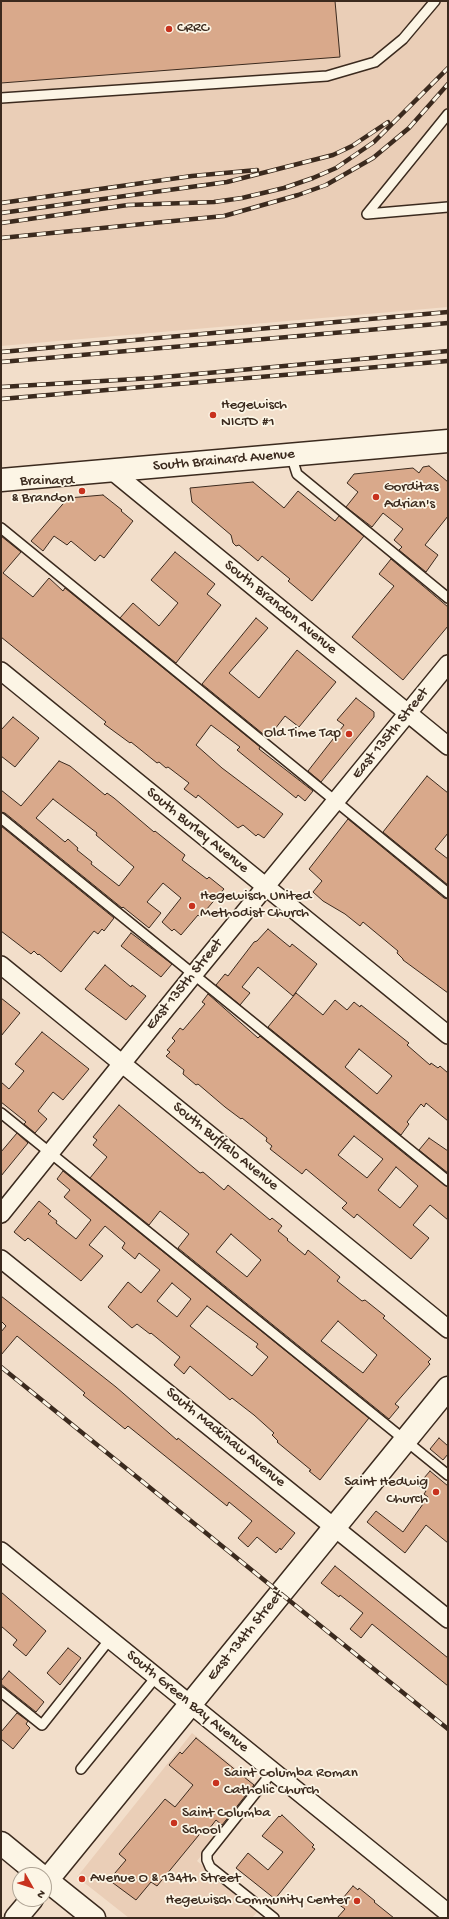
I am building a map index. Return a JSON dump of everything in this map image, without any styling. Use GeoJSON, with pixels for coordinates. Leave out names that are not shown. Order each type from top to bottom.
{"type":"FeatureCollection","features":[{"type":"Feature","properties":{"kind":"street","name":"South Brainard Avenue"},"geometry":{"type":"LineString","coordinates":[[4,483],[111,470],[446,443]]}},
{"type":"Feature","properties":{"kind":"street","name":"South Brandon Avenue"},"geometry":{"type":"LineString","coordinates":[[111,470],[448,746]]}},
{"type":"Feature","properties":{"kind":"street","name":"East 135th Street"},"geometry":{"type":"LineString","coordinates":[[1,1214],[265,886],[448,664]]}},
{"type":"Feature","properties":{"kind":"street","name":"South Burley Avenue"},"geometry":{"type":"LineString","coordinates":[[1,671],[448,1035]]}},
{"type":"Feature","properties":{"kind":"street","name":"South Buffalo Avenue"},"geometry":{"type":"LineString","coordinates":[[1,965],[448,1329]]}},
{"type":"Feature","properties":{"kind":"street","name":"South Mackinaw Avenue"},"geometry":{"type":"LineString","coordinates":[[1,1259],[448,1619]]}},
{"type":"Feature","properties":{"kind":"street","name":"East 134th Street"},"geometry":{"type":"LineString","coordinates":[[52,1869],[190,1704],[448,1388]]}},
{"type":"Feature","properties":{"kind":"street","name":"South Green Bay Avenue"},"geometry":{"type":"LineString","coordinates":[[1,1551],[448,1914]]}},
{"type":"Feature","properties":{"kind":"street"},"geometry":{"type":"LineString","coordinates":[[1,1843],[30,1867]]}},
{"type":"Feature","properties":{"kind":"street"},"geometry":{"type":"LineString","coordinates":[[52,1885],[94,1918]]}},
{"type":"Feature","properties":{"kind":"street"},"geometry":{"type":"LineString","coordinates":[[16,1918],[25,1907]]}},
{"type":"Feature","properties":{"kind":"lane"},"geometry":{"type":"LineString","coordinates":[[1,98],[327,76],[375,62],[403,39],[435,1]]}},
{"type":"Feature","properties":{"kind":"lane"},"geometry":{"type":"LineString","coordinates":[[448,114],[367,214],[448,207]]}},
{"type":"Feature","properties":{"kind":"lane"},"geometry":{"type":"LineString","coordinates":[[291,455],[297,474],[448,598]]}},
{"type":"Feature","properties":{"kind":"lane"},"geometry":{"type":"LineString","coordinates":[[1,528],[448,893]]}},
{"type":"Feature","properties":{"kind":"lane"},"geometry":{"type":"LineString","coordinates":[[1,818],[448,1181]]}},
{"type":"Feature","properties":{"kind":"lane"},"geometry":{"type":"LineString","coordinates":[[1,1113],[448,1474]]}},
{"type":"Feature","properties":{"kind":"lane"},"geometry":{"type":"LineString","coordinates":[[1,1692],[42,1725],[110,1639]]}},
{"type":"Feature","properties":{"kind":"lane"},"geometry":{"type":"LineString","coordinates":[[81,1769],[156,1677]]}},
{"type":"Feature","properties":{"kind":"lane"},"geometry":{"type":"LineString","coordinates":[[273,1771],[207,1854],[207,1860],[210,1867],[274,1918]]}},
{"type":"Feature","properties":{"kind":"shaded area"},"geometry":{"type":"Polygon","coordinates":[[[1,1],[448,1],[448,307],[1,346],[1,1]]]}},
{"type":"Feature","properties":{"kind":"shaded area","name":"Saint Columba School"},"geometry":{"type":"Polygon","coordinates":[[[192,1733],[257,1785],[197,1861],[258,1911],[252,1918],[129,1918],[77,1877],[192,1733]]]}},
{"type":"Feature","properties":{"kind":"building","name":"CRRC"},"geometry":{"type":"Polygon","coordinates":[[[1,1],[335,1],[340,57],[1,83],[1,1]]]}},
{"type":"Feature","properties":{"kind":"building"},"geometry":{"type":"Polygon","coordinates":[[[429,466],[448,482],[448,516],[425,545],[438,555],[426,572],[399,550],[402,547],[394,540],[403,529],[383,513],[372,527],[346,507],[358,492],[347,483],[354,474],[413,468],[419,473],[423,467],[429,466]]]}},
{"type":"Feature","properties":{"kind":"building"},"geometry":{"type":"Polygon","coordinates":[[[253,482],[284,508],[298,491],[335,521],[339,516],[364,536],[312,601],[288,581],[290,579],[262,556],[258,561],[239,545],[236,546],[233,543],[231,535],[192,502],[190,488],[253,482]]]}},
{"type":"Feature","properties":{"kind":"building"},"geometry":{"type":"Polygon","coordinates":[[[103,495],[133,521],[104,558],[100,555],[95,561],[71,541],[67,545],[54,536],[43,551],[31,541],[68,498],[103,495]]]}},
{"type":"Feature","properties":{"kind":"building"},"geometry":{"type":"Polygon","coordinates":[[[1,536],[21,552],[3,573],[33,597],[49,578],[63,591],[65,588],[260,747],[259,749],[313,791],[305,801],[298,795],[296,798],[237,750],[240,747],[211,725],[196,745],[222,768],[283,814],[264,838],[258,834],[256,836],[243,825],[238,828],[198,795],[196,798],[184,789],[189,783],[168,767],[166,768],[159,762],[157,763],[131,742],[130,743],[104,724],[106,722],[1,637],[1,536]]]}},
{"type":"Feature","properties":{"kind":"building"},"geometry":{"type":"Polygon","coordinates":[[[175,552],[215,584],[207,594],[221,605],[176,663],[120,618],[133,603],[159,626],[178,603],[151,580],[175,552]]]}},
{"type":"Feature","properties":{"kind":"building"},"geometry":{"type":"Polygon","coordinates":[[[391,559],[448,607],[448,626],[403,680],[352,637],[394,586],[379,574],[391,559]]]}},
{"type":"Feature","properties":{"kind":"building"},"geometry":{"type":"Polygon","coordinates":[[[256,618],[268,628],[229,673],[259,698],[297,650],[336,682],[299,727],[285,716],[268,738],[202,684],[256,618]]]}},
{"type":"Feature","properties":{"kind":"building","name":"Old Time Tap"},"geometry":{"type":"Polygon","coordinates":[[[356,698],[374,712],[374,717],[321,782],[308,771],[344,725],[337,720],[356,698]]]}},
{"type":"Feature","properties":{"kind":"building"},"geometry":{"type":"Polygon","coordinates":[[[13,717],[39,738],[15,767],[1,756],[1,730],[13,717]]]}},
{"type":"Feature","properties":{"kind":"building"},"geometry":{"type":"Polygon","coordinates":[[[59,761],[70,766],[105,795],[107,793],[114,798],[154,832],[155,831],[185,855],[182,860],[207,879],[209,877],[224,889],[200,917],[198,915],[181,935],[174,929],[172,931],[162,922],[181,898],[163,883],[147,902],[161,913],[149,928],[123,907],[122,908],[5,813],[1,812],[1,790],[21,806],[59,761]],[[53,799],[36,818],[65,842],[68,839],[78,848],[77,850],[92,862],[91,864],[119,886],[134,867],[96,835],[97,833],[53,799]]]}},
{"type":"Feature","properties":{"kind":"building"},"geometry":{"type":"Polygon","coordinates":[[[427,776],[448,793],[448,833],[435,849],[448,859],[448,885],[383,832],[427,776]]]}},
{"type":"Feature","properties":{"kind":"building"},"geometry":{"type":"Polygon","coordinates":[[[348,819],[444,898],[448,899],[448,993],[403,960],[397,953],[398,951],[363,922],[360,926],[345,914],[323,901],[313,892],[322,881],[309,869],[348,819]]]}},
{"type":"Feature","properties":{"kind":"building"},"geometry":{"type":"Polygon","coordinates":[[[1,826],[114,918],[104,931],[102,929],[98,934],[94,931],[61,972],[39,954],[38,955],[34,951],[31,954],[1,931],[1,826]]]}},
{"type":"Feature","properties":{"kind":"building"},"geometry":{"type":"Polygon","coordinates":[[[268,929],[290,947],[292,944],[317,964],[293,996],[258,967],[242,987],[250,993],[240,1005],[216,985],[225,974],[228,976],[254,942],[257,941],[268,929]]]}},
{"type":"Feature","properties":{"kind":"building"},"geometry":{"type":"Polygon","coordinates":[[[131,933],[172,964],[161,977],[121,946],[131,933]]]}},
{"type":"Feature","properties":{"kind":"building"},"geometry":{"type":"Polygon","coordinates":[[[105,965],[131,987],[132,985],[146,996],[126,1020],[85,989],[105,965]]]}},
{"type":"Feature","properties":{"kind":"building"},"geometry":{"type":"Polygon","coordinates":[[[296,993],[323,1015],[335,1000],[347,1010],[354,1002],[360,1007],[361,1005],[409,1043],[407,1045],[430,1065],[431,1063],[438,1068],[440,1066],[448,1073],[448,1121],[426,1103],[424,1107],[421,1104],[407,1122],[409,1124],[401,1135],[268,1027],[296,993]],[[359,1049],[345,1067],[377,1094],[392,1076],[359,1049]]]}},
{"type":"Feature","properties":{"kind":"building"},"geometry":{"type":"Polygon","coordinates":[[[208,994],[258,1038],[260,1036],[411,1159],[448,1187],[448,1220],[430,1205],[413,1225],[429,1238],[411,1259],[357,1214],[354,1218],[342,1208],[347,1203],[306,1169],[302,1174],[270,1149],[272,1146],[266,1141],[267,1138],[242,1118],[241,1119],[225,1107],[198,1084],[196,1085],[183,1074],[184,1070],[166,1056],[170,1052],[167,1050],[175,1041],[172,1038],[180,1028],[183,1030],[205,1004],[202,1002],[208,994]],[[354,1136],[338,1155],[367,1178],[383,1159],[354,1136]],[[396,1167],[378,1190],[400,1208],[418,1186],[396,1167]]]}},
{"type":"Feature","properties":{"kind":"building"},"geometry":{"type":"Polygon","coordinates":[[[1,998],[20,1013],[1,1036],[1,998]]]}},
{"type":"Feature","properties":{"kind":"building"},"geometry":{"type":"Polygon","coordinates":[[[42,1032],[89,1069],[63,1100],[53,1092],[38,1111],[47,1119],[35,1133],[24,1124],[26,1122],[1,1102],[1,1082],[9,1089],[24,1071],[15,1064],[42,1032]]]}},
{"type":"Feature","properties":{"kind":"building"},"geometry":{"type":"Polygon","coordinates":[[[119,1105],[200,1173],[203,1172],[224,1190],[228,1185],[270,1220],[272,1218],[282,1226],[278,1231],[288,1239],[287,1240],[305,1255],[308,1250],[340,1277],[337,1281],[362,1301],[365,1300],[385,1316],[383,1318],[431,1359],[428,1362],[430,1364],[395,1404],[399,1407],[389,1419],[178,1248],[189,1234],[160,1211],[149,1225],[90,1178],[107,1157],[93,1145],[97,1140],[93,1137],[119,1105]],[[231,1234],[216,1252],[247,1277],[261,1260],[231,1234]],[[338,1321],[321,1341],[363,1373],[377,1355],[338,1321]]]}},
{"type":"Feature","properties":{"kind":"building"},"geometry":{"type":"Polygon","coordinates":[[[17,1133],[28,1143],[1,1176],[1,1152],[17,1133]]]}},
{"type":"Feature","properties":{"kind":"building"},"geometry":{"type":"Polygon","coordinates":[[[429,1138],[448,1151],[448,1173],[419,1150],[429,1138]]]}},
{"type":"Feature","properties":{"kind":"building"},"geometry":{"type":"Polygon","coordinates":[[[63,1171],[369,1418],[320,1480],[309,1471],[311,1470],[277,1442],[278,1441],[272,1435],[274,1433],[254,1415],[232,1398],[230,1400],[190,1366],[184,1374],[174,1365],[180,1357],[151,1333],[150,1334],[137,1324],[132,1328],[108,1307],[128,1282],[141,1293],[160,1270],[139,1253],[135,1259],[122,1248],[125,1243],[105,1226],[89,1245],[103,1256],[81,1281],[28,1238],[25,1241],[14,1232],[39,1201],[51,1211],[48,1214],[57,1221],[56,1223],[76,1239],[91,1220],[64,1197],[70,1190],[57,1179],[63,1171]],[[172,1283],[157,1301],[177,1317],[191,1299],[172,1283]],[[207,1306],[190,1326],[252,1376],[268,1357],[256,1347],[258,1344],[207,1306]]]}},
{"type":"Feature","properties":{"kind":"building"},"geometry":{"type":"Polygon","coordinates":[[[1,1296],[116,1387],[177,1440],[178,1438],[295,1533],[281,1550],[280,1548],[276,1553],[257,1537],[248,1547],[238,1538],[252,1521],[229,1502],[227,1506],[128,1426],[125,1429],[83,1395],[85,1393],[17,1336],[1,1355],[1,1332],[6,1326],[1,1321],[1,1296]]]}},
{"type":"Feature","properties":{"kind":"building"},"geometry":{"type":"Polygon","coordinates":[[[439,1438],[448,1446],[448,1454],[443,1460],[430,1449],[439,1438]]]}},
{"type":"Feature","properties":{"kind":"building"},"geometry":{"type":"Polygon","coordinates":[[[430,1471],[448,1486],[448,1543],[426,1525],[405,1553],[367,1522],[376,1511],[403,1532],[428,1497],[424,1494],[426,1491],[418,1485],[430,1471]]]}},
{"type":"Feature","properties":{"kind":"building"},"geometry":{"type":"Polygon","coordinates":[[[335,1566],[448,1658],[448,1686],[372,1624],[361,1638],[350,1629],[363,1613],[340,1595],[339,1597],[321,1583],[335,1566]]]}},
{"type":"Feature","properties":{"kind":"building"},"geometry":{"type":"Polygon","coordinates":[[[1,1592],[46,1631],[26,1656],[13,1645],[17,1640],[1,1626],[1,1592]]]}},
{"type":"Feature","properties":{"kind":"building"},"geometry":{"type":"Polygon","coordinates":[[[68,1648],[81,1658],[60,1685],[47,1673],[68,1648]]]}},
{"type":"Feature","properties":{"kind":"building"},"geometry":{"type":"Polygon","coordinates":[[[9,1671],[44,1702],[36,1712],[1,1684],[1,1681],[9,1671]]]}},
{"type":"Feature","properties":{"kind":"building"},"geometry":{"type":"Polygon","coordinates":[[[17,1713],[28,1721],[26,1724],[30,1728],[13,1749],[1,1739],[1,1732],[17,1713]]]}},
{"type":"Feature","properties":{"kind":"building"},"geometry":{"type":"Polygon","coordinates":[[[196,1738],[254,1785],[222,1825],[216,1820],[206,1833],[203,1830],[157,1886],[151,1882],[136,1900],[109,1880],[126,1860],[119,1854],[165,1799],[175,1807],[193,1785],[169,1765],[180,1752],[182,1754],[196,1738]]]}},
{"type":"Feature","properties":{"kind":"building"},"geometry":{"type":"Polygon","coordinates":[[[282,1815],[314,1845],[312,1847],[315,1849],[275,1899],[236,1868],[248,1853],[268,1870],[283,1852],[262,1836],[279,1816],[280,1817],[282,1815]]]}},
{"type":"Feature","properties":{"kind":"building","name":"Hegewisch Community Center"},"geometry":{"type":"Polygon","coordinates":[[[353,1886],[358,1890],[359,1888],[394,1918],[337,1918],[345,1909],[338,1904],[353,1886]]]}},
{"type":"Feature","properties":{"kind":"railway"},"geometry":{"type":"LineString","coordinates":[[1,223],[128,205],[214,202],[242,198],[284,188],[313,178],[336,168],[374,142],[448,68]]}},
{"type":"Feature","properties":{"kind":"railway"},"geometry":{"type":"LineString","coordinates":[[1,238],[224,216],[298,195],[326,185],[373,158],[409,128],[448,84]]}},
{"type":"Feature","properties":{"kind":"railway"},"geometry":{"type":"LineString","coordinates":[[1,213],[227,182],[333,155],[352,146],[388,122]]}},
{"type":"Feature","properties":{"kind":"railway"},"geometry":{"type":"LineString","coordinates":[[1,203],[192,176],[257,170]]}},
{"type":"Feature","properties":{"kind":"railway"},"geometry":{"type":"LineString","coordinates":[[1,352],[448,312]]}},
{"type":"Feature","properties":{"kind":"railway"},"geometry":{"type":"LineString","coordinates":[[1,362],[448,323]]}},
{"type":"Feature","properties":{"kind":"railway"},"geometry":{"type":"LineString","coordinates":[[1,387],[153,378],[448,351]]}},
{"type":"Feature","properties":{"kind":"railway"},"geometry":{"type":"LineString","coordinates":[[1,399],[448,361]]}},
{"type":"Feature","properties":{"kind":"railway"},"geometry":{"type":"LineString","coordinates":[[1,1367],[448,1729]]}},
{"type":"Feature","properties":{"kind":"place","name":"CRRC"},"geometry":{"type":"Point","coordinates":[169,29]}},
{"type":"Feature","properties":{"kind":"place","name":"Hegewisch NICTD #1"},"geometry":{"type":"Point","coordinates":[213,415]}},
{"type":"Feature","properties":{"kind":"place","name":"Brainard & Brandon"},"geometry":{"type":"Point","coordinates":[82,491]}},
{"type":"Feature","properties":{"kind":"place","name":"Gorditas Adrian's"},"geometry":{"type":"Point","coordinates":[376,497]}},
{"type":"Feature","properties":{"kind":"place","name":"Old Time Tap"},"geometry":{"type":"Point","coordinates":[349,734]}},
{"type":"Feature","properties":{"kind":"place","name":"Hegewisch United Methodist Church"},"geometry":{"type":"Point","coordinates":[192,906]}},
{"type":"Feature","properties":{"kind":"place","name":"Saint Hedwig Church"},"geometry":{"type":"Point","coordinates":[436,1492]}},
{"type":"Feature","properties":{"kind":"place","name":"Saint Columba Roman Catholic Church"},"geometry":{"type":"Point","coordinates":[216,1783]}},
{"type":"Feature","properties":{"kind":"place","name":"Saint Columba School"},"geometry":{"type":"Point","coordinates":[174,1823]}},
{"type":"Feature","properties":{"kind":"place","name":"Avenue O & 134th Street"},"geometry":{"type":"Point","coordinates":[82,1879]}},
{"type":"Feature","properties":{"kind":"place","name":"Hegewisch Community Center"},"geometry":{"type":"Point","coordinates":[357,1901]}}]}
